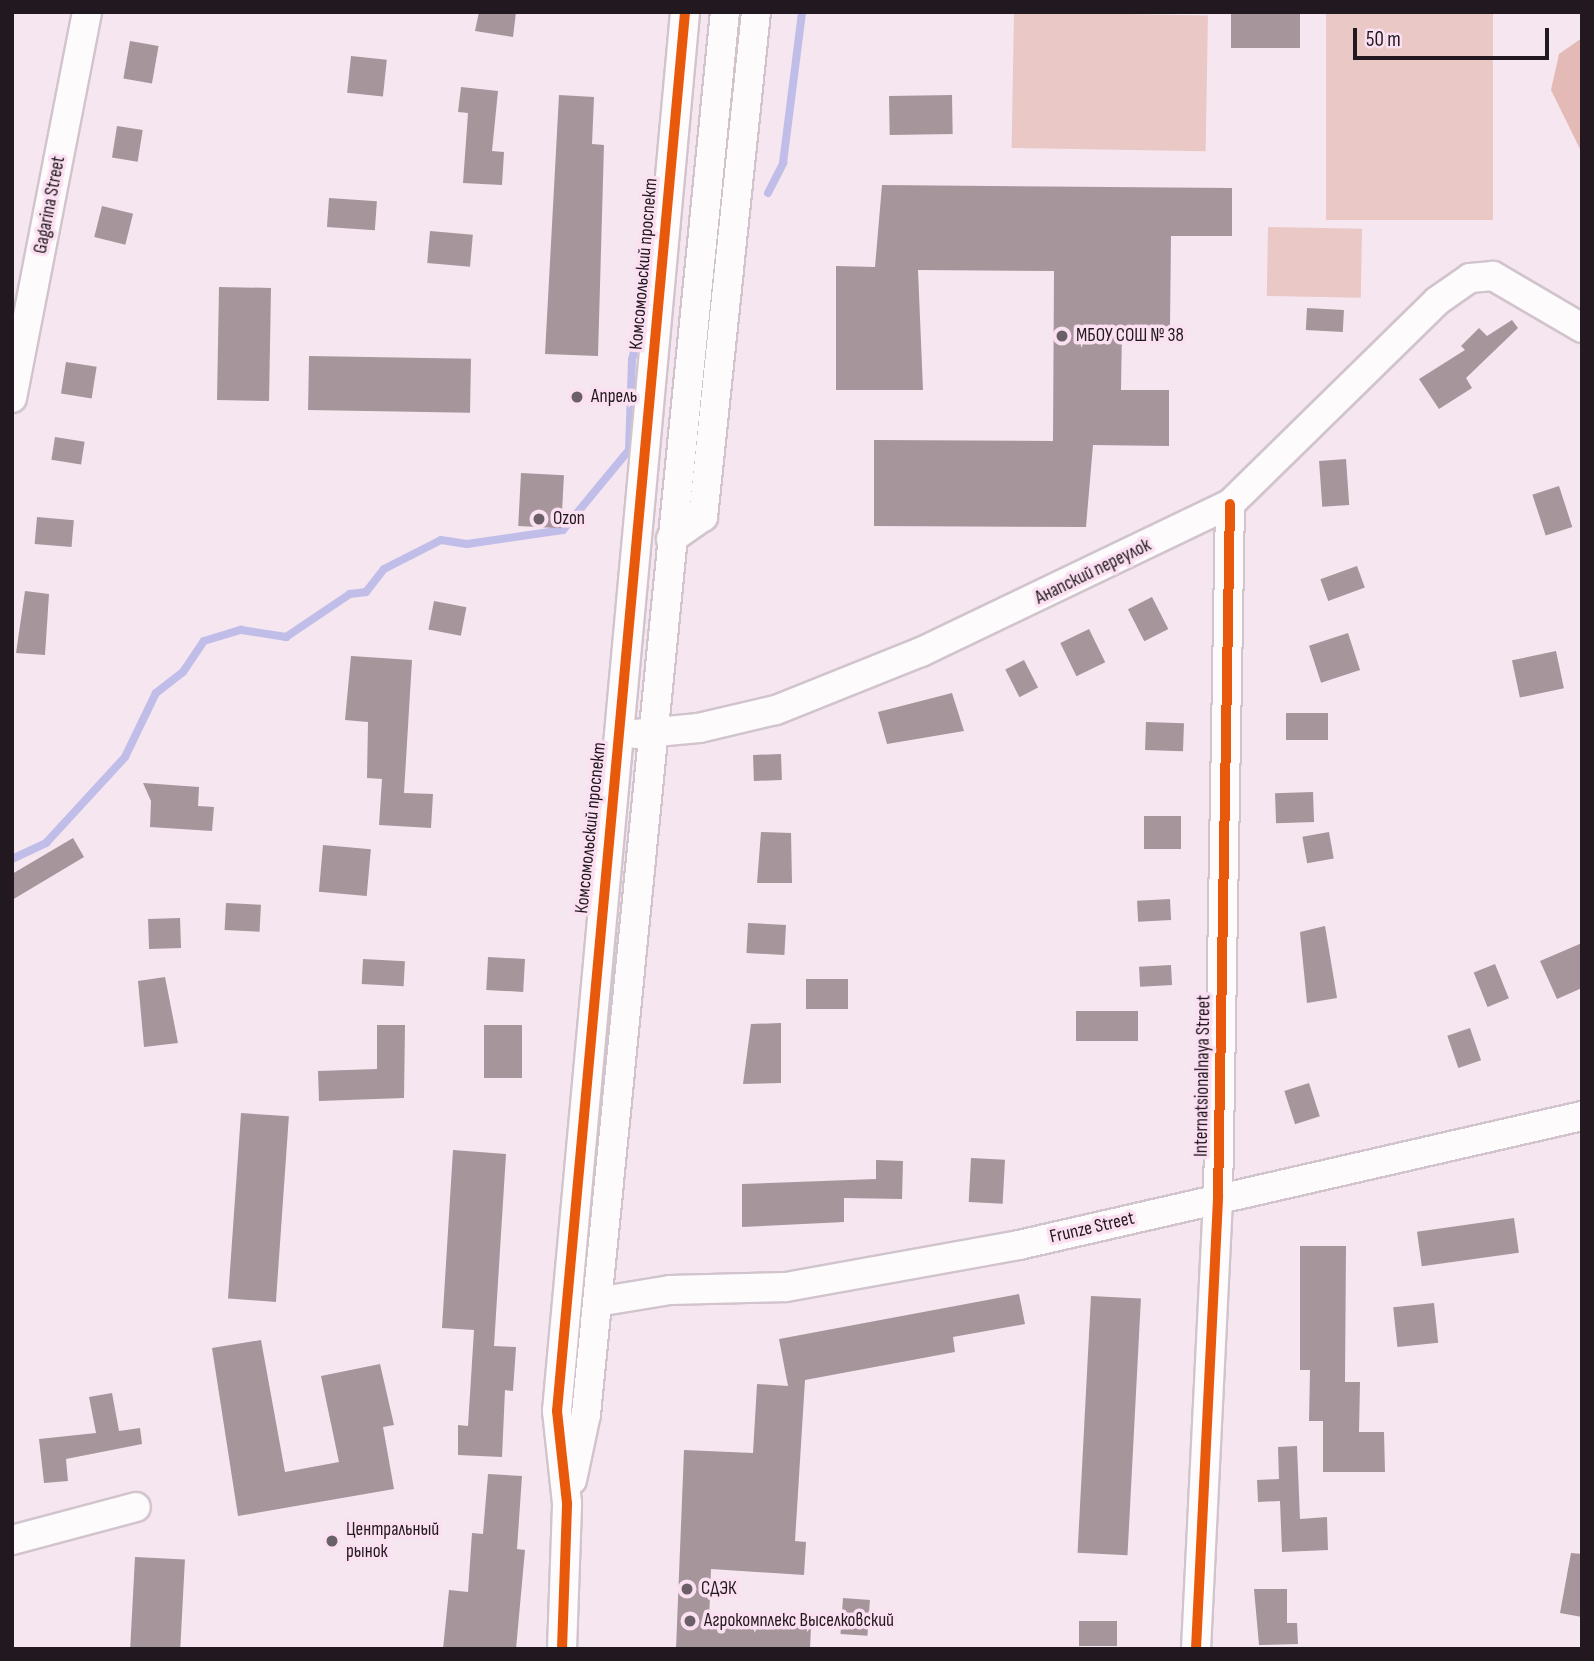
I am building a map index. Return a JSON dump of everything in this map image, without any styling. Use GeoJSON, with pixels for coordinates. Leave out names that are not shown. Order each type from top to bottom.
{"type":"FeatureCollection","features":[{"type":"Feature","properties":{"kind":"street","name":"Gagarina Street"},"geometry":{"type":"LineString","coordinates":[[12,398],[88,12]]}},
{"type":"Feature","properties":{"kind":"street","name":"Комсомольский проспект"},"geometry":{"type":"LineString","coordinates":[[568,1503],[557,1411],[685,12]]}},
{"type":"Feature","properties":{"kind":"street","name":"Комсомольский проспект"},"geometry":{"type":"LineString","coordinates":[[562,1649],[568,1503],[586,1414],[651,734],[725,12]]}},
{"type":"Feature","properties":{"kind":"street"},"geometry":{"type":"LineString","coordinates":[[671,539],[703,517],[756,12]]}},
{"type":"Feature","properties":{"kind":"street","name":"Анапский переулок"},"geometry":{"type":"LineString","coordinates":[[618,733],[651,734],[776,710],[957,636],[1230,504],[1437,301],[1470,278],[1493,276],[1582,328]]}},
{"type":"Feature","properties":{"kind":"street","name":"Internatsionalnaya Street"},"geometry":{"type":"LineString","coordinates":[[1196,1649],[1218,1198],[1230,504]]}},
{"type":"Feature","properties":{"kind":"street","name":"Frunze Street"},"geometry":{"type":"LineString","coordinates":[[597,1302],[670,1290],[786,1287],[1018,1245],[1582,1116]]}},
{"type":"Feature","properties":{"kind":"street"},"geometry":{"type":"LineString","coordinates":[[12,1539],[136,1507]]}},
{"type":"Feature","properties":{"kind":"shaded area"},"geometry":{"type":"Polygon","coordinates":[[[1014,12],[1208,15],[1206,151],[1012,148],[1014,12]]]}},
{"type":"Feature","properties":{"kind":"shaded area"},"geometry":{"type":"Polygon","coordinates":[[[1326,12],[1493,12],[1493,220],[1326,220],[1326,12]]]}},
{"type":"Feature","properties":{"kind":"shaded area"},"geometry":{"type":"Polygon","coordinates":[[[1582,38],[1582,153],[1551,90],[1559,54],[1582,38]]]}},
{"type":"Feature","properties":{"kind":"shaded area"},"geometry":{"type":"Polygon","coordinates":[[[1268,227],[1362,229],[1361,298],[1267,296],[1268,227]]]}},
{"type":"Feature","properties":{"kind":"building"},"geometry":{"type":"Polygon","coordinates":[[[479,12],[516,12],[513,37],[475,31],[479,12]]]}},
{"type":"Feature","properties":{"kind":"building"},"geometry":{"type":"Polygon","coordinates":[[[1231,12],[1300,12],[1300,48],[1231,48],[1231,12]]]}},
{"type":"Feature","properties":{"kind":"building"},"geometry":{"type":"Polygon","coordinates":[[[130,41],[159,46],[152,83],[123,78],[130,41]]]}},
{"type":"Feature","properties":{"kind":"building"},"geometry":{"type":"Polygon","coordinates":[[[351,56],[387,60],[383,97],[347,93],[351,56]]]}},
{"type":"Feature","properties":{"kind":"building"},"geometry":{"type":"Polygon","coordinates":[[[461,87],[498,91],[492,151],[504,152],[502,185],[463,183],[468,113],[458,112],[461,87]]]}},
{"type":"Feature","properties":{"kind":"building"},"geometry":{"type":"Polygon","coordinates":[[[559,95],[594,97],[592,144],[604,145],[598,356],[545,354],[559,95]]]}},
{"type":"Feature","properties":{"kind":"building"},"geometry":{"type":"Polygon","coordinates":[[[952,95],[953,134],[890,135],[889,96],[952,95]]]}},
{"type":"Feature","properties":{"kind":"building"},"geometry":{"type":"Polygon","coordinates":[[[117,126],[143,130],[138,162],[112,158],[117,126]]]}},
{"type":"Feature","properties":{"kind":"building"},"geometry":{"type":"Polygon","coordinates":[[[882,185],[1232,188],[1232,236],[1171,236],[1170,327],[1122,327],[1121,390],[1169,390],[1169,446],[1093,445],[1086,527],[874,526],[874,440],[1053,441],[1054,271],[918,270],[923,390],[836,390],[836,266],[875,267],[882,185]]]}},
{"type":"Feature","properties":{"kind":"building"},"geometry":{"type":"Polygon","coordinates":[[[329,198],[377,201],[375,230],[327,227],[329,198]]]}},
{"type":"Feature","properties":{"kind":"building"},"geometry":{"type":"Polygon","coordinates":[[[102,206],[133,214],[125,245],[94,237],[102,206]]]}},
{"type":"Feature","properties":{"kind":"building"},"geometry":{"type":"Polygon","coordinates":[[[430,231],[473,235],[470,267],[427,263],[430,231]]]}},
{"type":"Feature","properties":{"kind":"building"},"geometry":{"type":"Polygon","coordinates":[[[219,287],[271,288],[269,401],[217,400],[219,287]]]}},
{"type":"Feature","properties":{"kind":"building"},"geometry":{"type":"Polygon","coordinates":[[[1307,308],[1344,310],[1343,332],[1306,330],[1307,308]]]}},
{"type":"Feature","properties":{"kind":"building"},"geometry":{"type":"Polygon","coordinates":[[[1512,320],[1518,328],[1466,378],[1472,388],[1439,409],[1419,379],[1465,350],[1461,346],[1479,328],[1487,336],[1512,320]]]}},
{"type":"Feature","properties":{"kind":"building"},"geometry":{"type":"Polygon","coordinates":[[[309,356],[471,359],[470,413],[308,410],[309,356]]]}},
{"type":"Feature","properties":{"kind":"building"},"geometry":{"type":"Polygon","coordinates":[[[66,362],[97,367],[92,398],[61,394],[66,362]]]}},
{"type":"Feature","properties":{"kind":"building"},"geometry":{"type":"Polygon","coordinates":[[[55,437],[85,442],[81,464],[51,460],[55,437]]]}},
{"type":"Feature","properties":{"kind":"building"},"geometry":{"type":"Polygon","coordinates":[[[1346,459],[1349,505],[1322,507],[1319,461],[1346,459]]]}},
{"type":"Feature","properties":{"kind":"building"},"geometry":{"type":"Polygon","coordinates":[[[521,473],[564,475],[561,528],[518,526],[521,473]]]}},
{"type":"Feature","properties":{"kind":"building"},"geometry":{"type":"Polygon","coordinates":[[[1559,486],[1572,527],[1546,536],[1532,495],[1559,486]]]}},
{"type":"Feature","properties":{"kind":"building"},"geometry":{"type":"Polygon","coordinates":[[[37,517],[74,520],[72,547],[35,544],[37,517]]]}},
{"type":"Feature","properties":{"kind":"building"},"geometry":{"type":"Polygon","coordinates":[[[1357,566],[1365,588],[1328,601],[1320,579],[1357,566]]]}},
{"type":"Feature","properties":{"kind":"building"},"geometry":{"type":"Polygon","coordinates":[[[25,591],[49,594],[45,655],[16,653],[25,591]]]}},
{"type":"Feature","properties":{"kind":"building"},"geometry":{"type":"Polygon","coordinates":[[[1152,597],[1168,629],[1144,641],[1128,609],[1152,597]]]}},
{"type":"Feature","properties":{"kind":"building"},"geometry":{"type":"Polygon","coordinates":[[[434,601],[466,607],[461,636],[428,629],[434,601]]]}},
{"type":"Feature","properties":{"kind":"building"},"geometry":{"type":"Polygon","coordinates":[[[1089,629],[1105,662],[1076,676],[1060,643],[1089,629]]]}},
{"type":"Feature","properties":{"kind":"building"},"geometry":{"type":"Polygon","coordinates":[[[1348,633],[1360,670],[1321,683],[1309,646],[1348,633]]]}},
{"type":"Feature","properties":{"kind":"building"},"geometry":{"type":"Polygon","coordinates":[[[1556,651],[1564,688],[1520,698],[1512,660],[1556,651]]]}},
{"type":"Feature","properties":{"kind":"building"},"geometry":{"type":"Polygon","coordinates":[[[351,656],[412,660],[404,793],[433,794],[431,828],[379,825],[382,779],[367,778],[368,722],[345,720],[351,656]]]}},
{"type":"Feature","properties":{"kind":"building"},"geometry":{"type":"Polygon","coordinates":[[[1024,660],[1038,688],[1019,697],[1005,670],[1024,660]]]}},
{"type":"Feature","properties":{"kind":"building"},"geometry":{"type":"Polygon","coordinates":[[[952,693],[964,731],[887,744],[878,712],[952,693]]]}},
{"type":"Feature","properties":{"kind":"building"},"geometry":{"type":"Polygon","coordinates":[[[1286,713],[1328,713],[1328,740],[1286,740],[1286,713]]]}},
{"type":"Feature","properties":{"kind":"building"},"geometry":{"type":"Polygon","coordinates":[[[1146,722],[1184,723],[1183,751],[1145,750],[1146,722]]]}},
{"type":"Feature","properties":{"kind":"building"},"geometry":{"type":"Polygon","coordinates":[[[781,754],[782,780],[754,781],[753,755],[781,754]]]}},
{"type":"Feature","properties":{"kind":"building"},"geometry":{"type":"Polygon","coordinates":[[[143,783],[199,787],[198,806],[214,807],[212,831],[150,827],[151,801],[143,783]]]}},
{"type":"Feature","properties":{"kind":"building"},"geometry":{"type":"Polygon","coordinates":[[[1313,792],[1314,822],[1276,823],[1275,793],[1313,792]]]}},
{"type":"Feature","properties":{"kind":"building"},"geometry":{"type":"Polygon","coordinates":[[[1144,816],[1181,816],[1181,849],[1144,849],[1144,816]]]}},
{"type":"Feature","properties":{"kind":"building"},"geometry":{"type":"Polygon","coordinates":[[[761,832],[791,833],[792,883],[757,883],[761,832]]]}},
{"type":"Feature","properties":{"kind":"building"},"geometry":{"type":"Polygon","coordinates":[[[1329,832],[1334,859],[1307,863],[1302,837],[1329,832]]]}},
{"type":"Feature","properties":{"kind":"building"},"geometry":{"type":"Polygon","coordinates":[[[73,838],[84,857],[12,900],[12,874],[73,838]]]}},
{"type":"Feature","properties":{"kind":"building"},"geometry":{"type":"Polygon","coordinates":[[[323,845],[371,849],[367,896],[319,892],[323,845]]]}},
{"type":"Feature","properties":{"kind":"building"},"geometry":{"type":"Polygon","coordinates":[[[1170,899],[1171,920],[1138,922],[1137,901],[1170,899]]]}},
{"type":"Feature","properties":{"kind":"building"},"geometry":{"type":"Polygon","coordinates":[[[226,903],[261,905],[260,932],[225,930],[226,903]]]}},
{"type":"Feature","properties":{"kind":"building"},"geometry":{"type":"Polygon","coordinates":[[[180,918],[181,948],[149,949],[148,919],[180,918]]]}},
{"type":"Feature","properties":{"kind":"building"},"geometry":{"type":"Polygon","coordinates":[[[748,923],[786,925],[784,955],[746,953],[748,923]]]}},
{"type":"Feature","properties":{"kind":"building"},"geometry":{"type":"Polygon","coordinates":[[[1325,926],[1337,998],[1307,1003],[1300,932],[1325,926]]]}},
{"type":"Feature","properties":{"kind":"building"},"geometry":{"type":"Polygon","coordinates":[[[1582,943],[1582,988],[1557,999],[1540,961],[1582,943]]]}},
{"type":"Feature","properties":{"kind":"building"},"geometry":{"type":"Polygon","coordinates":[[[488,957],[525,959],[523,992],[486,990],[488,957]]]}},
{"type":"Feature","properties":{"kind":"building"},"geometry":{"type":"Polygon","coordinates":[[[363,959],[405,961],[404,986],[362,984],[363,959]]]}},
{"type":"Feature","properties":{"kind":"building"},"geometry":{"type":"Polygon","coordinates":[[[1495,964],[1509,998],[1488,1007],[1474,973],[1495,964]]]}},
{"type":"Feature","properties":{"kind":"building"},"geometry":{"type":"Polygon","coordinates":[[[1171,965],[1172,985],[1140,987],[1139,967],[1171,965]]]}},
{"type":"Feature","properties":{"kind":"building"},"geometry":{"type":"Polygon","coordinates":[[[165,977],[178,1043],[144,1047],[138,981],[165,977]]]}},
{"type":"Feature","properties":{"kind":"building"},"geometry":{"type":"Polygon","coordinates":[[[806,979],[848,979],[848,1009],[806,1009],[806,979]]]}},
{"type":"Feature","properties":{"kind":"building"},"geometry":{"type":"Polygon","coordinates":[[[1076,1011],[1138,1011],[1138,1041],[1076,1041],[1076,1011]]]}},
{"type":"Feature","properties":{"kind":"building"},"geometry":{"type":"Polygon","coordinates":[[[781,1023],[781,1083],[743,1084],[751,1024],[781,1023]]]}},
{"type":"Feature","properties":{"kind":"building"},"geometry":{"type":"Polygon","coordinates":[[[377,1025],[405,1025],[404,1098],[319,1101],[318,1071],[377,1069],[377,1025]]]}},
{"type":"Feature","properties":{"kind":"building"},"geometry":{"type":"Polygon","coordinates":[[[484,1025],[522,1025],[522,1078],[484,1078],[484,1025]]]}},
{"type":"Feature","properties":{"kind":"building"},"geometry":{"type":"Polygon","coordinates":[[[1470,1028],[1481,1060],[1458,1068],[1447,1036],[1470,1028]]]}},
{"type":"Feature","properties":{"kind":"building"},"geometry":{"type":"Polygon","coordinates":[[[1309,1083],[1320,1116],[1295,1124],[1284,1091],[1309,1083]]]}},
{"type":"Feature","properties":{"kind":"building"},"geometry":{"type":"Polygon","coordinates":[[[241,1113],[289,1116],[276,1302],[228,1299],[241,1113]]]}},
{"type":"Feature","properties":{"kind":"building"},"geometry":{"type":"Polygon","coordinates":[[[453,1150],[506,1154],[494,1346],[516,1347],[513,1391],[505,1390],[502,1457],[458,1455],[458,1425],[468,1426],[474,1330],[442,1328],[453,1150]]]}},
{"type":"Feature","properties":{"kind":"building"},"geometry":{"type":"Polygon","coordinates":[[[971,1158],[1005,1160],[1003,1204],[969,1202],[971,1158]]]}},
{"type":"Feature","properties":{"kind":"building"},"geometry":{"type":"Polygon","coordinates":[[[876,1160],[903,1161],[902,1199],[844,1198],[844,1222],[742,1227],[742,1184],[876,1179],[876,1160]]]}},
{"type":"Feature","properties":{"kind":"building"},"geometry":{"type":"Polygon","coordinates":[[[1514,1218],[1519,1253],[1422,1266],[1417,1232],[1514,1218]]]}},
{"type":"Feature","properties":{"kind":"building"},"geometry":{"type":"Polygon","coordinates":[[[1300,1246],[1346,1246],[1345,1382],[1360,1382],[1359,1432],[1384,1432],[1385,1472],[1323,1472],[1323,1421],[1309,1421],[1310,1370],[1300,1370],[1300,1246]]]}},
{"type":"Feature","properties":{"kind":"building"},"geometry":{"type":"Polygon","coordinates":[[[1019,1294],[1025,1324],[953,1337],[955,1352],[805,1380],[795,1541],[806,1542],[804,1575],[711,1569],[709,1622],[811,1627],[810,1649],[676,1649],[684,1450],[753,1453],[757,1384],[788,1386],[779,1339],[1019,1294]]]}},
{"type":"Feature","properties":{"kind":"building"},"geometry":{"type":"Polygon","coordinates":[[[1091,1296],[1141,1299],[1127,1555],[1078,1553],[1091,1296]]]}},
{"type":"Feature","properties":{"kind":"building"},"geometry":{"type":"Polygon","coordinates":[[[1434,1303],[1438,1343],[1397,1347],[1393,1307],[1434,1303]]]}},
{"type":"Feature","properties":{"kind":"building"},"geometry":{"type":"Polygon","coordinates":[[[261,1340],[285,1472],[339,1462],[321,1376],[380,1364],[394,1425],[383,1427],[394,1489],[238,1516],[212,1348],[261,1340]]]}},
{"type":"Feature","properties":{"kind":"building"},"geometry":{"type":"Polygon","coordinates":[[[112,1393],[119,1431],[140,1428],[142,1444],[66,1459],[68,1481],[44,1483],[39,1439],[96,1433],[89,1397],[112,1393]]]}},
{"type":"Feature","properties":{"kind":"building"},"geometry":{"type":"Polygon","coordinates":[[[1297,1446],[1300,1519],[1327,1517],[1328,1550],[1282,1552],[1280,1501],[1258,1502],[1257,1480],[1279,1479],[1278,1447],[1297,1446]]]}},
{"type":"Feature","properties":{"kind":"building"},"geometry":{"type":"Polygon","coordinates":[[[488,1474],[522,1476],[517,1549],[525,1550],[516,1649],[443,1649],[449,1590],[468,1592],[472,1533],[483,1534],[488,1474]]]}},
{"type":"Feature","properties":{"kind":"building"},"geometry":{"type":"Polygon","coordinates":[[[1571,1553],[1582,1554],[1582,1617],[1560,1613],[1571,1553]]]}},
{"type":"Feature","properties":{"kind":"building"},"geometry":{"type":"Polygon","coordinates":[[[135,1557],[185,1560],[180,1649],[130,1649],[135,1557]]]}},
{"type":"Feature","properties":{"kind":"building"},"geometry":{"type":"Polygon","coordinates":[[[1254,1589],[1287,1589],[1287,1623],[1297,1623],[1298,1644],[1259,1645],[1254,1589]]]}},
{"type":"Feature","properties":{"kind":"building"},"geometry":{"type":"Polygon","coordinates":[[[843,1598],[870,1600],[867,1636],[840,1634],[843,1598]]]}},
{"type":"Feature","properties":{"kind":"building"},"geometry":{"type":"Polygon","coordinates":[[[1079,1621],[1117,1621],[1117,1646],[1079,1646],[1079,1621]]]}},
{"type":"Feature","properties":{"kind":"waterway"},"geometry":{"type":"LineString","coordinates":[[768,193],[783,163],[802,12]]}},
{"type":"Feature","properties":{"kind":"waterway"},"geometry":{"type":"LineString","coordinates":[[12,859],[46,843],[125,757],[156,693],[183,672],[204,641],[241,630],[286,637],[350,594],[366,592],[384,569],[441,540],[467,544],[563,530],[629,450],[632,360],[644,308]]}},
{"type":"Feature","properties":{"kind":"cycle path"},"geometry":{"type":"LineString","coordinates":[[562,1649],[567,1503],[557,1411],[685,12]]}},
{"type":"Feature","properties":{"kind":"cycle path"},"geometry":{"type":"LineString","coordinates":[[1196,1649],[1218,1198],[1230,504]]}},
{"type":"Feature","properties":{"kind":"place","name":"МБОУ СОШ № 38"},"geometry":{"type":"Point","coordinates":[1062,336]}},
{"type":"Feature","properties":{"kind":"place","name":"Апрель"},"geometry":{"type":"Point","coordinates":[577,397]}},
{"type":"Feature","properties":{"kind":"place","name":"Ozon"},"geometry":{"type":"Point","coordinates":[539,519]}},
{"type":"Feature","properties":{"kind":"place","name":"Центральный рынок"},"geometry":{"type":"Point","coordinates":[332,1541]}},
{"type":"Feature","properties":{"kind":"place","name":"СДЭК"},"geometry":{"type":"Point","coordinates":[687,1589]}},
{"type":"Feature","properties":{"kind":"place","name":"Агрокомплекс Выселковский"},"geometry":{"type":"Point","coordinates":[690,1621]}}]}
